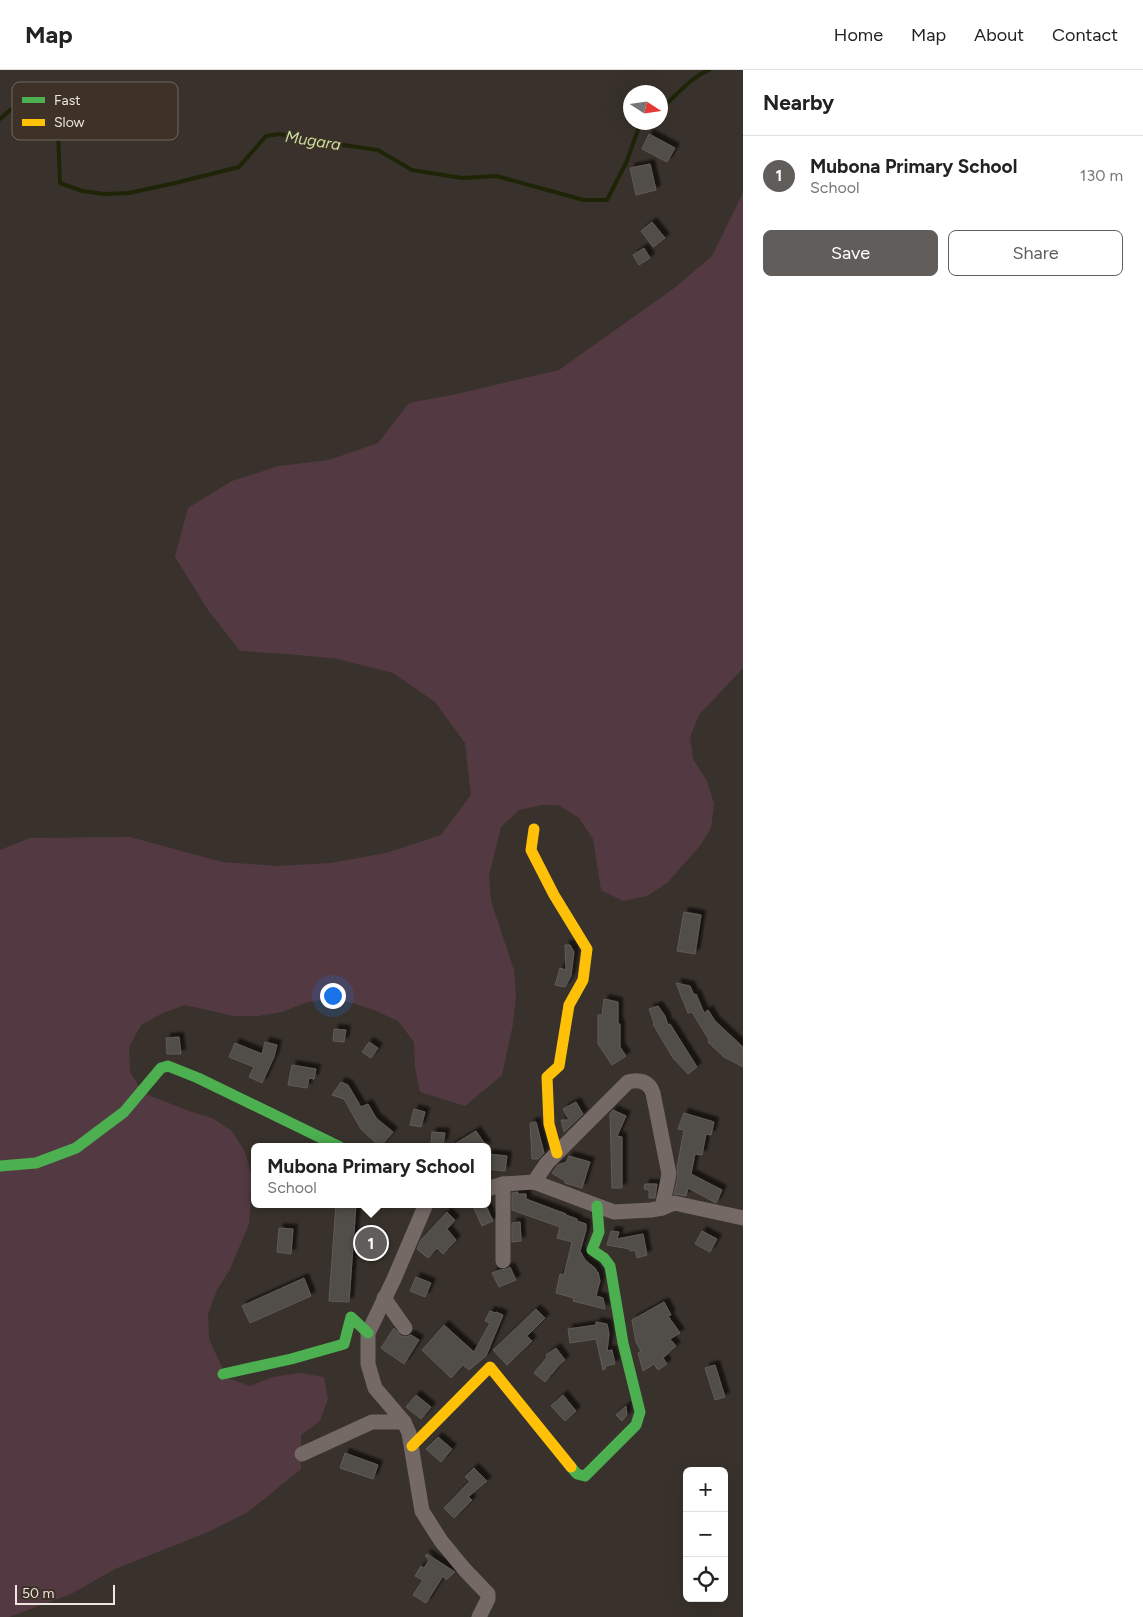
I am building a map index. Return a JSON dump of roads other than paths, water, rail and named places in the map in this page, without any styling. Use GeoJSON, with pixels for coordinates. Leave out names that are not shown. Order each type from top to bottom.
{"type":"FeatureCollection","features":[{"type":"Feature","properties":{"kind":"street"},"geometry":{"type":"LineString","coordinates":[[534,829],[531,850],[554,895],[587,949],[583,980],[569,1005],[558,1066],[547,1077],[549,1124],[557,1153]]}},
{"type":"Feature","properties":{"kind":"street"},"geometry":{"type":"LineString","coordinates":[[0,1166],[36,1163],[76,1148],[124,1112],[164,1066],[198,1078],[332,1143]]}},
{"type":"Feature","properties":{"kind":"street"},"geometry":{"type":"LineString","coordinates":[[534,1182],[547,1163],[628,1082],[634,1080],[646,1083],[652,1088],[669,1174],[662,1208]]}},
{"type":"Feature","properties":{"kind":"street"},"geometry":{"type":"LineString","coordinates":[[491,1188],[503,1184],[534,1182],[619,1213],[662,1208],[674,1203],[743,1218]]}},
{"type":"Feature","properties":{"kind":"street"},"geometry":{"type":"LineString","coordinates":[[503,1184],[503,1261]]}},
{"type":"Feature","properties":{"kind":"street"},"geometry":{"type":"LineString","coordinates":[[412,1446],[490,1367],[578,1474],[585,1476],[636,1424],[640,1412],[623,1342],[610,1266],[604,1258],[592,1250],[599,1232],[597,1206]]}},
{"type":"Feature","properties":{"kind":"street"},"geometry":{"type":"LineString","coordinates":[[424,1208],[368,1333],[368,1364],[375,1388],[404,1422],[412,1446],[422,1511],[441,1541],[488,1594],[488,1599],[479,1617]]}},
{"type":"Feature","properties":{"kind":"street"},"geometry":{"type":"LineString","coordinates":[[384,1298],[405,1328]]}},
{"type":"Feature","properties":{"kind":"street"},"geometry":{"type":"LineString","coordinates":[[223,1374],[291,1359],[344,1344],[351,1316],[368,1333]]}},
{"type":"Feature","properties":{"kind":"street"},"geometry":{"type":"LineString","coordinates":[[302,1454],[372,1422],[404,1422]]}},
{"type":"Feature","properties":{"kind":"waterway","name":"Mugara"},"geometry":{"type":"LineString","coordinates":[[668,103],[690,82],[709,70]]}},
{"type":"Feature","properties":{"kind":"waterway","name":"Mugara"},"geometry":{"type":"LineString","coordinates":[[0,119],[12,109]]}},
{"type":"Feature","properties":{"kind":"waterway","name":"Mugara"},"geometry":{"type":"LineString","coordinates":[[58,140],[60,183],[82,191],[104,194],[129,193],[239,167],[266,136],[279,134],[378,150],[412,170],[462,178],[496,176],[584,200],[607,200],[626,163],[638,130]]}},
{"type":"Feature","properties":{"kind":"place","name":"Mubona Primary School"},"geometry":{"type":"Point","coordinates":[371,1243]}}]}
